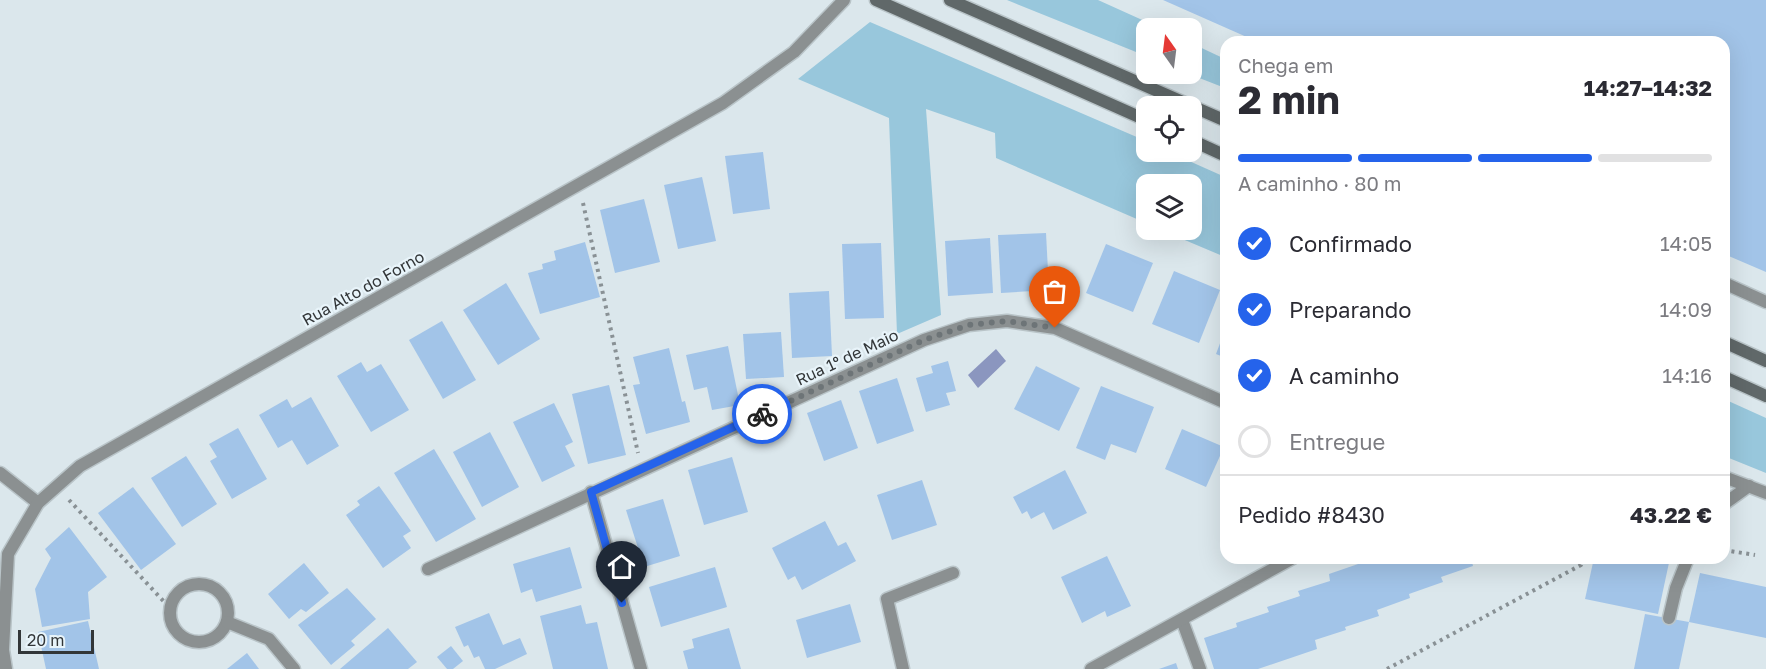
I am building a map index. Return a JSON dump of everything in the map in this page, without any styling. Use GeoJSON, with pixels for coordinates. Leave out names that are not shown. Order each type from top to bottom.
{"type":"FeatureCollection","features":[{"type":"Feature","properties":{"kind":"main road"},"geometry":{"type":"LineString","coordinates":[[876,0],[1136,116]]}},
{"type":"Feature","properties":{"kind":"main road"},"geometry":{"type":"LineString","coordinates":[[950,0],[1220,118]]}},
{"type":"Feature","properties":{"kind":"main road"},"geometry":{"type":"LineString","coordinates":[[1202,145],[1220,153]]}},
{"type":"Feature","properties":{"kind":"main road"},"geometry":{"type":"LineString","coordinates":[[1730,345],[1766,361]]}},
{"type":"Feature","properties":{"kind":"main road"},"geometry":{"type":"LineString","coordinates":[[1730,380],[1766,396]]}},
{"type":"Feature","properties":{"kind":"street","name":"Rua Alto do Forno"},"geometry":{"type":"LineString","coordinates":[[6,669],[3,650],[4,557],[38,502],[80,466],[723,103],[794,52],[844,0]]}},
{"type":"Feature","properties":{"kind":"street"},"geometry":{"type":"LineString","coordinates":[[1730,286],[1766,302]]}},
{"type":"Feature","properties":{"kind":"street","name":"Rua 1º de Maio"},"geometry":{"type":"LineString","coordinates":[[428,569],[924,340],[969,325],[1007,321],[1055,328],[1220,400]]}},
{"type":"Feature","properties":{"kind":"street"},"geometry":{"type":"LineString","coordinates":[[0,473],[38,502]]}},
{"type":"Feature","properties":{"kind":"street"},"geometry":{"type":"LineString","coordinates":[[1730,479],[1766,493]]}},
{"type":"Feature","properties":{"kind":"street"},"geometry":{"type":"LineString","coordinates":[[1730,500],[1749,486]]}},
{"type":"Feature","properties":{"kind":"street"},"geometry":{"type":"LineString","coordinates":[[591,492],[641,669]]}},
{"type":"Feature","properties":{"kind":"street"},"geometry":{"type":"LineString","coordinates":[[1091,669],[1282,564]]}},
{"type":"Feature","properties":{"kind":"street"},"geometry":{"type":"LineString","coordinates":[[1669,618],[1676,588],[1686,564]]}},
{"type":"Feature","properties":{"kind":"street"},"geometry":{"type":"LineString","coordinates":[[903,669],[886,599],[953,573]]}},
{"type":"Feature","properties":{"kind":"street"},"geometry":{"type":"LineString","coordinates":[[206,584],[222,594],[229,612],[227,622],[215,638],[196,643],[177,634],[172,626],[169,607],[173,598],[187,586],[206,584]]}},
{"type":"Feature","properties":{"kind":"street"},"geometry":{"type":"LineString","coordinates":[[1182,620],[1200,669]]}},
{"type":"Feature","properties":{"kind":"street"},"geometry":{"type":"LineString","coordinates":[[227,622],[269,639],[294,669]]}},
{"type":"Feature","properties":{"kind":"path"},"geometry":{"type":"LineString","coordinates":[[578,185],[642,469]]}},
{"type":"Feature","properties":{"kind":"path"},"geometry":{"type":"LineString","coordinates":[[56,487],[169,607]]}},
{"type":"Feature","properties":{"kind":"path"},"geometry":{"type":"LineString","coordinates":[[1730,551],[1755,555]]}},
{"type":"Feature","properties":{"kind":"path"},"geometry":{"type":"LineString","coordinates":[[1388,669],[1582,564]]}},
{"type":"Feature","properties":{"kind":"shaded area"},"geometry":{"type":"Polygon","coordinates":[[[1007,0],[1098,0],[1138,18],[1136,18],[1136,52],[1007,0]]]}},
{"type":"Feature","properties":{"kind":"shaded area"},"geometry":{"type":"Polygon","coordinates":[[[870,22],[1136,137],[1136,162],[1191,162],[1220,175],[1220,255],[1185,240],[1202,240],[1202,174],[1136,174],[1136,219],[996,158],[995,133],[926,109],[941,315],[897,334],[889,118],[798,79],[870,22]]]}},
{"type":"Feature","properties":{"kind":"shaded area"},"geometry":{"type":"Polygon","coordinates":[[[1202,48],[1220,57],[1220,86],[1202,79],[1202,48]]]}},
{"type":"Feature","properties":{"kind":"shaded area"},"geometry":{"type":"Polygon","coordinates":[[[996,349],[1006,361],[978,388],[968,375],[996,349]]]}},
{"type":"Feature","properties":{"kind":"shaded area"},"geometry":{"type":"Polygon","coordinates":[[[1730,402],[1766,418],[1766,473],[1730,458],[1730,402]]]}},
{"type":"Feature","properties":{"kind":"building"},"geometry":{"type":"Polygon","coordinates":[[[1163,0],[1766,0],[1766,272],[1730,257],[1730,36],[1244,36],[1163,0]]]}},
{"type":"Feature","properties":{"kind":"building"},"geometry":{"type":"Polygon","coordinates":[[[763,152],[770,209],[733,214],[725,156],[763,152]]]}},
{"type":"Feature","properties":{"kind":"building"},"geometry":{"type":"Polygon","coordinates":[[[702,177],[716,241],[678,249],[664,185],[702,177]]]}},
{"type":"Feature","properties":{"kind":"building"},"geometry":{"type":"Polygon","coordinates":[[[644,199],[660,262],[615,273],[600,210],[644,199]]]}},
{"type":"Feature","properties":{"kind":"building"},"geometry":{"type":"Polygon","coordinates":[[[1046,233],[1049,290],[1001,293],[998,235],[1046,233]]]}},
{"type":"Feature","properties":{"kind":"building"},"geometry":{"type":"Polygon","coordinates":[[[990,238],[993,293],[948,296],[945,241],[990,238]]]}},
{"type":"Feature","properties":{"kind":"building"},"geometry":{"type":"Polygon","coordinates":[[[585,242],[600,297],[540,314],[528,273],[543,269],[542,264],[556,260],[554,251],[585,242]]]}},
{"type":"Feature","properties":{"kind":"building"},"geometry":{"type":"Polygon","coordinates":[[[881,243],[884,318],[845,319],[842,244],[881,243]]]}},
{"type":"Feature","properties":{"kind":"building"},"geometry":{"type":"Polygon","coordinates":[[[1106,244],[1153,263],[1133,312],[1086,293],[1106,244]]]}},
{"type":"Feature","properties":{"kind":"building"},"geometry":{"type":"Polygon","coordinates":[[[1174,271],[1220,290],[1199,343],[1152,324],[1174,271]]]}},
{"type":"Feature","properties":{"kind":"building"},"geometry":{"type":"Polygon","coordinates":[[[506,283],[540,339],[498,365],[463,310],[506,283]]]}},
{"type":"Feature","properties":{"kind":"building"},"geometry":{"type":"Polygon","coordinates":[[[829,291],[832,356],[792,358],[789,293],[829,291]]]}},
{"type":"Feature","properties":{"kind":"building"},"geometry":{"type":"Polygon","coordinates":[[[442,321],[476,380],[443,399],[409,340],[442,321]]]}},
{"type":"Feature","properties":{"kind":"building"},"geometry":{"type":"Polygon","coordinates":[[[781,332],[784,377],[746,379],[743,334],[781,332]]]}},
{"type":"Feature","properties":{"kind":"building"},"geometry":{"type":"Polygon","coordinates":[[[1220,343],[1220,356],[1216,354],[1220,343]]]}},
{"type":"Feature","properties":{"kind":"building"},"geometry":{"type":"Polygon","coordinates":[[[728,346],[740,405],[712,410],[707,387],[694,390],[686,355],[728,346]]]}},
{"type":"Feature","properties":{"kind":"building"},"geometry":{"type":"Polygon","coordinates":[[[669,348],[682,402],[685,401],[690,422],[646,434],[633,385],[640,384],[633,357],[669,348]]]}},
{"type":"Feature","properties":{"kind":"building"},"geometry":{"type":"Polygon","coordinates":[[[948,361],[956,391],[946,393],[950,405],[926,412],[916,378],[933,373],[931,366],[948,361]]]}},
{"type":"Feature","properties":{"kind":"building"},"geometry":{"type":"Polygon","coordinates":[[[361,362],[367,372],[381,364],[409,410],[371,432],[337,376],[361,362]]]}},
{"type":"Feature","properties":{"kind":"building"},"geometry":{"type":"Polygon","coordinates":[[[1036,366],[1080,388],[1059,431],[1014,409],[1036,366]]]}},
{"type":"Feature","properties":{"kind":"building"},"geometry":{"type":"Polygon","coordinates":[[[897,378],[914,431],[877,444],[859,391],[897,378]]]}},
{"type":"Feature","properties":{"kind":"building"},"geometry":{"type":"Polygon","coordinates":[[[609,385],[626,455],[588,464],[572,394],[609,385]]]}},
{"type":"Feature","properties":{"kind":"building"},"geometry":{"type":"Polygon","coordinates":[[[1101,386],[1154,407],[1136,453],[1111,444],[1105,460],[1076,448],[1101,386]]]}},
{"type":"Feature","properties":{"kind":"building"},"geometry":{"type":"Polygon","coordinates":[[[311,397],[339,446],[307,465],[292,440],[278,448],[259,415],[287,399],[292,408],[311,397]]]}},
{"type":"Feature","properties":{"kind":"building"},"geometry":{"type":"Polygon","coordinates":[[[841,400],[858,448],[824,461],[807,413],[841,400]]]}},
{"type":"Feature","properties":{"kind":"building"},"geometry":{"type":"Polygon","coordinates":[[[554,403],[573,442],[565,446],[575,466],[542,482],[513,422],[554,403]]]}},
{"type":"Feature","properties":{"kind":"building"},"geometry":{"type":"Polygon","coordinates":[[[238,428],[267,479],[232,499],[210,461],[217,457],[209,444],[238,428]]]}},
{"type":"Feature","properties":{"kind":"building"},"geometry":{"type":"Polygon","coordinates":[[[1182,429],[1220,445],[1220,456],[1206,487],[1165,469],[1182,429]]]}},
{"type":"Feature","properties":{"kind":"building"},"geometry":{"type":"Polygon","coordinates":[[[490,432],[519,487],[482,507],[453,452],[490,432]]]}},
{"type":"Feature","properties":{"kind":"building"},"geometry":{"type":"Polygon","coordinates":[[[434,449],[476,519],[436,542],[394,473],[434,449]]]}},
{"type":"Feature","properties":{"kind":"building"},"geometry":{"type":"Polygon","coordinates":[[[186,456],[217,504],[182,527],[151,478],[186,456]]]}},
{"type":"Feature","properties":{"kind":"building"},"geometry":{"type":"Polygon","coordinates":[[[732,457],[748,512],[704,525],[688,470],[732,457]]]}},
{"type":"Feature","properties":{"kind":"building"},"geometry":{"type":"Polygon","coordinates":[[[1065,470],[1087,513],[1053,530],[1044,512],[1031,519],[1027,511],[1022,514],[1013,497],[1065,470]]]}},
{"type":"Feature","properties":{"kind":"building"},"geometry":{"type":"Polygon","coordinates":[[[922,480],[937,525],[892,540],[877,495],[922,480]]]}},
{"type":"Feature","properties":{"kind":"building"},"geometry":{"type":"Polygon","coordinates":[[[379,486],[411,531],[403,536],[411,548],[383,568],[346,515],[360,505],[357,501],[379,486]]]}},
{"type":"Feature","properties":{"kind":"building"},"geometry":{"type":"Polygon","coordinates":[[[133,487],[176,544],[141,570],[98,513],[133,487]]]}},
{"type":"Feature","properties":{"kind":"building"},"geometry":{"type":"Polygon","coordinates":[[[663,499],[680,556],[644,567],[626,510],[663,499]]]}},
{"type":"Feature","properties":{"kind":"building"},"geometry":{"type":"Polygon","coordinates":[[[825,521],[838,546],[846,542],[856,561],[802,590],[795,576],[788,580],[772,548],[825,521]]]}},
{"type":"Feature","properties":{"kind":"building"},"geometry":{"type":"Polygon","coordinates":[[[69,527],[107,577],[88,592],[90,619],[42,627],[35,589],[51,558],[45,549],[69,527]]]}},
{"type":"Feature","properties":{"kind":"building"},"geometry":{"type":"Polygon","coordinates":[[[570,547],[582,588],[536,602],[532,589],[521,593],[513,564],[570,547]]]}},
{"type":"Feature","properties":{"kind":"building"},"geometry":{"type":"Polygon","coordinates":[[[1107,556],[1131,606],[1107,617],[1105,611],[1082,623],[1061,577],[1107,556]]]}},
{"type":"Feature","properties":{"kind":"building"},"geometry":{"type":"Polygon","coordinates":[[[304,563],[329,593],[306,612],[301,609],[289,619],[268,594],[304,563]]]}},
{"type":"Feature","properties":{"kind":"building"},"geometry":{"type":"Polygon","coordinates":[[[1358,564],[1472,564],[1473,566],[1441,577],[1443,582],[1409,594],[1410,598],[1377,610],[1379,616],[1315,640],[1317,649],[1258,669],[1214,669],[1204,638],[1237,627],[1236,623],[1269,612],[1267,607],[1300,596],[1298,591],[1330,581],[1329,574],[1358,564]]]}},
{"type":"Feature","properties":{"kind":"building"},"geometry":{"type":"Polygon","coordinates":[[[1593,564],[1669,564],[1658,614],[1585,599],[1593,564]]]}},
{"type":"Feature","properties":{"kind":"building"},"geometry":{"type":"Polygon","coordinates":[[[715,567],[727,607],[661,627],[649,587],[715,567]]]}},
{"type":"Feature","properties":{"kind":"building"},"geometry":{"type":"Polygon","coordinates":[[[1700,573],[1766,587],[1766,638],[1689,622],[1700,573]]]}},
{"type":"Feature","properties":{"kind":"building"},"geometry":{"type":"Polygon","coordinates":[[[347,588],[376,619],[351,641],[355,645],[331,665],[298,625],[347,588]]]}},
{"type":"Feature","properties":{"kind":"building"},"geometry":{"type":"Polygon","coordinates":[[[850,604],[861,642],[807,658],[796,620],[850,604]]]}},
{"type":"Feature","properties":{"kind":"building"},"geometry":{"type":"Polygon","coordinates":[[[581,605],[586,624],[597,622],[608,669],[553,669],[540,616],[581,605]]]}},
{"type":"Feature","properties":{"kind":"building"},"geometry":{"type":"Polygon","coordinates":[[[489,613],[503,645],[520,638],[527,654],[495,669],[485,669],[479,656],[474,658],[468,645],[464,647],[455,627],[489,613]]]}},
{"type":"Feature","properties":{"kind":"building"},"geometry":{"type":"Polygon","coordinates":[[[1645,614],[1689,622],[1679,669],[1634,669],[1645,614]]]}},
{"type":"Feature","properties":{"kind":"building"},"geometry":{"type":"Polygon","coordinates":[[[88,621],[99,669],[46,669],[38,632],[88,621]]]}},
{"type":"Feature","properties":{"kind":"building"},"geometry":{"type":"Polygon","coordinates":[[[388,628],[417,662],[408,669],[340,669],[388,628]]]}},
{"type":"Feature","properties":{"kind":"building"},"geometry":{"type":"Polygon","coordinates":[[[729,628],[741,669],[688,669],[683,651],[694,648],[692,639],[729,628]]]}},
{"type":"Feature","properties":{"kind":"building"},"geometry":{"type":"Polygon","coordinates":[[[451,646],[463,661],[453,669],[447,669],[437,657],[451,646]]]}},
{"type":"Feature","properties":{"kind":"building"},"geometry":{"type":"Polygon","coordinates":[[[247,653],[259,669],[227,669],[247,653]]]}},
{"type":"Feature","properties":{"kind":"building"},"geometry":{"type":"Polygon","coordinates":[[[1176,663],[1178,669],[1159,669],[1176,663]]]}},
{"type":"Feature","properties":{"kind":"way so far"},"geometry":{"type":"LineString","coordinates":[[762,414],[924,340],[969,325],[1007,321],[1055,328]]}},
{"type":"Feature","properties":{"kind":"route"},"geometry":{"type":"LineString","coordinates":[[622,603],[591,492],[762,414]]}}]}
